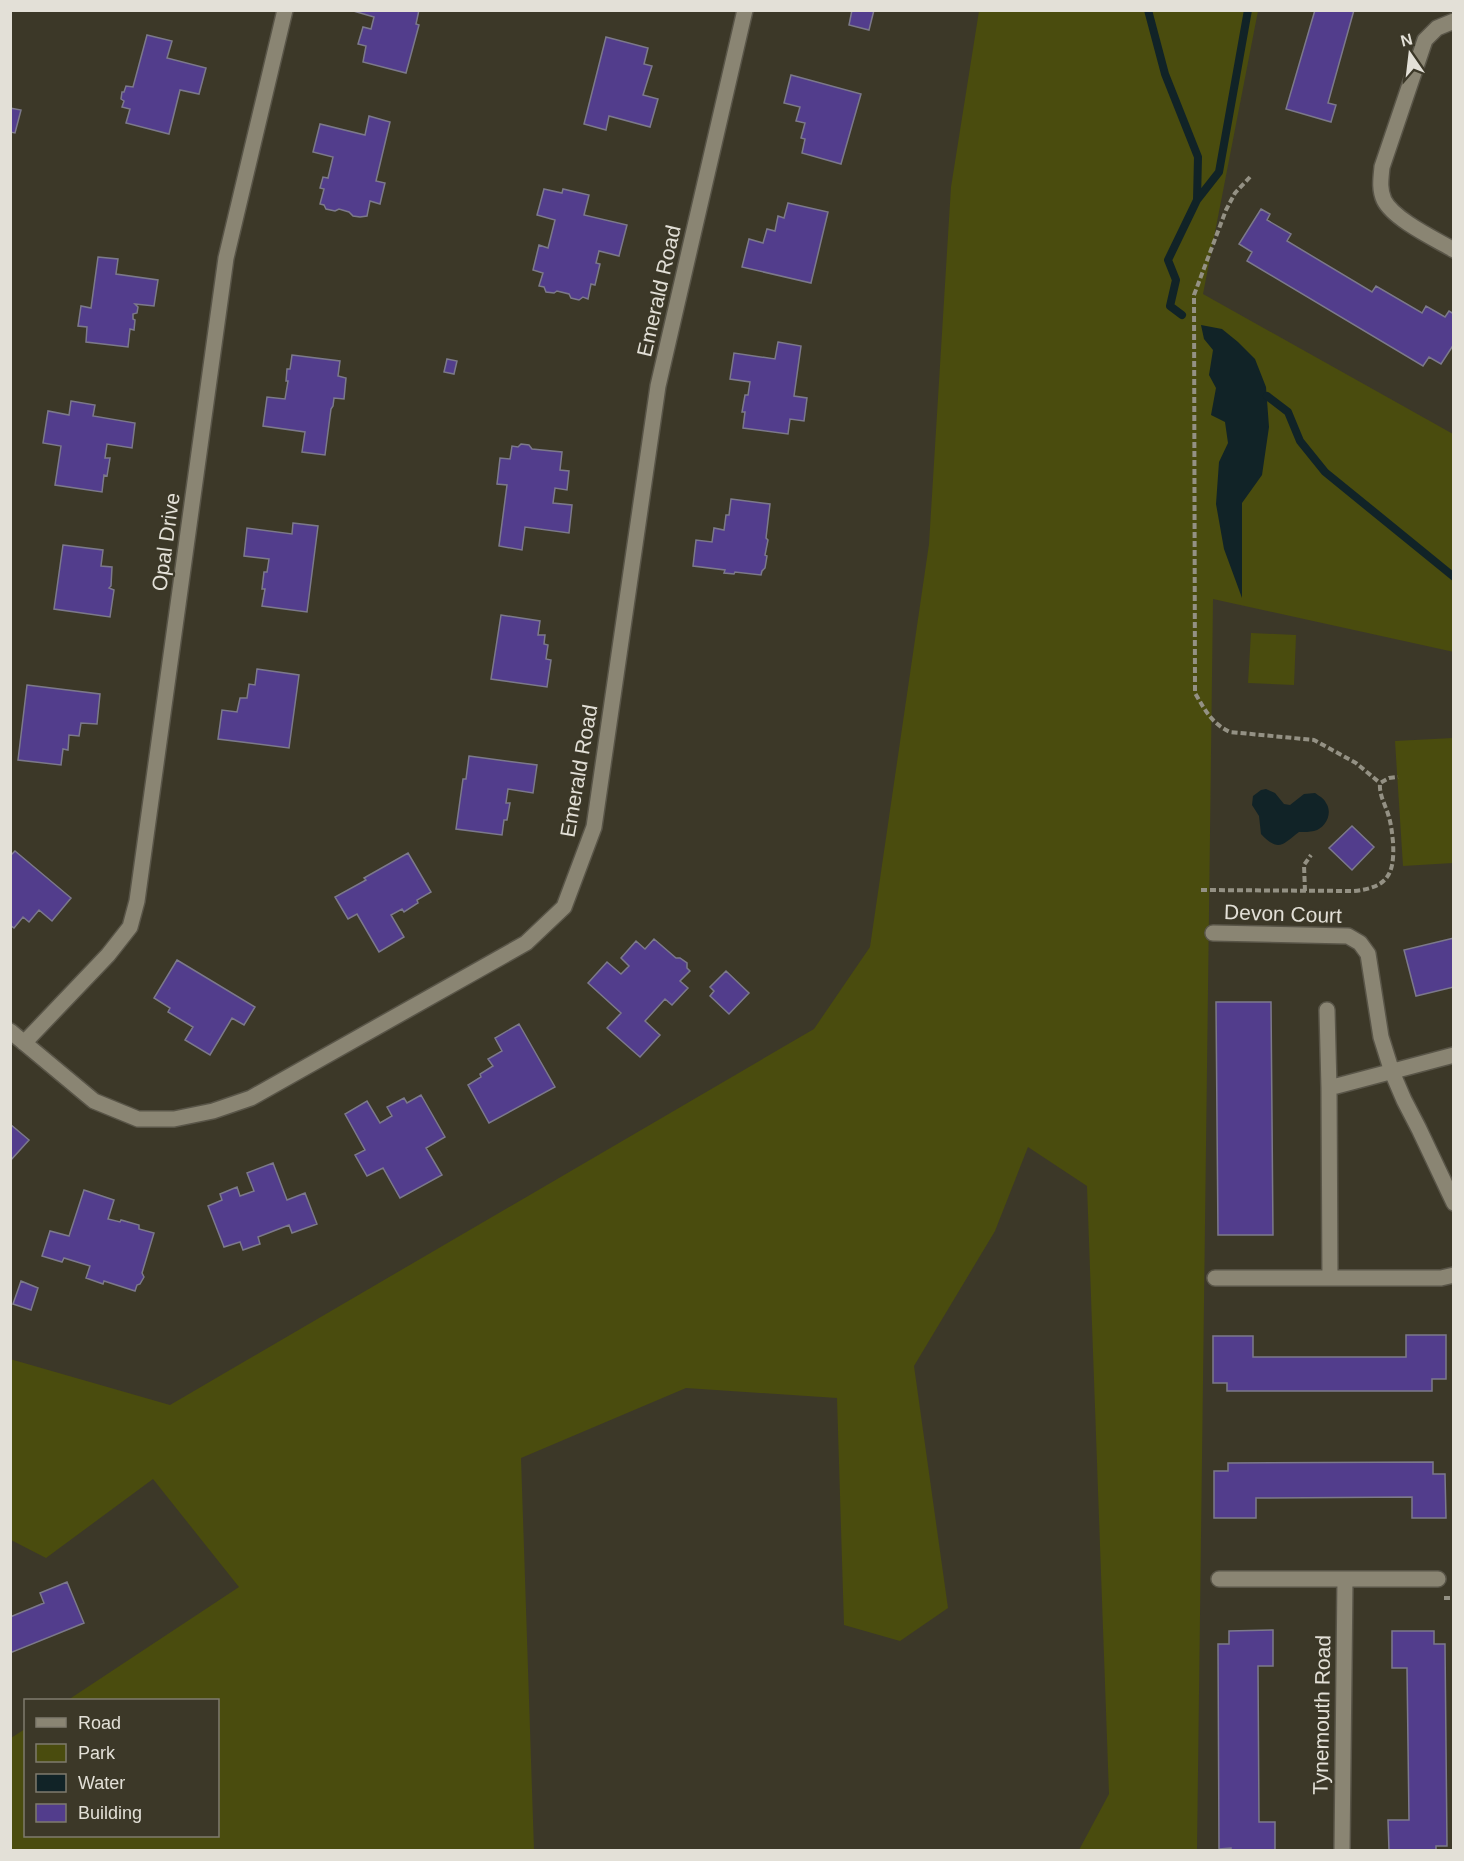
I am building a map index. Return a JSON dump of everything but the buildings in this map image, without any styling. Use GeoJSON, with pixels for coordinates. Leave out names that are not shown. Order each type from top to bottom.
{"type":"FeatureCollection","features":[{"type":"Feature","properties":{"kind":"street","name":"Opal Drive"},"geometry":{"type":"LineString","coordinates":[[24,1042],[108,956],[130,927],[137,901],[226,258],[285,10]]}},
{"type":"Feature","properties":{"kind":"street","name":"Emerald Road"},"geometry":{"type":"LineString","coordinates":[[10,1031],[94,1101],[138,1119],[174,1119],[213,1111],[251,1098],[526,943],[564,907],[594,827],[658,386],[745,10]]}},
{"type":"Feature","properties":{"kind":"street"},"geometry":{"type":"LineString","coordinates":[[1454,21],[1437,28],[1425,40],[1382,167],[1380,184],[1384,200],[1394,214],[1454,250]]}},
{"type":"Feature","properties":{"kind":"street","name":"Devon Court"},"geometry":{"type":"LineString","coordinates":[[1213,933],[1348,936],[1360,943],[1368,954],[1381,1037],[1392,1072],[1454,1203]]}},
{"type":"Feature","properties":{"kind":"street"},"geometry":{"type":"LineString","coordinates":[[1327,1010],[1330,1278]]}},
{"type":"Feature","properties":{"kind":"street"},"geometry":{"type":"LineString","coordinates":[[1329,1088],[1454,1055]]}},
{"type":"Feature","properties":{"kind":"street"},"geometry":{"type":"LineString","coordinates":[[1215,1278],[1442,1278],[1454,1275]]}},
{"type":"Feature","properties":{"kind":"street"},"geometry":{"type":"LineString","coordinates":[[1219,1579],[1438,1579]]}},
{"type":"Feature","properties":{"kind":"street","name":"Tynemouth Road"},"geometry":{"type":"LineString","coordinates":[[1342,1851],[1345,1579]]}},
{"type":"Feature","properties":{"kind":"path"},"geometry":{"type":"LineString","coordinates":[[1250,177],[1235,193],[1226,210],[1194,295],[1196,693],[1217,726],[1230,732],[1314,740],[1356,763],[1380,783]]}},
{"type":"Feature","properties":{"kind":"path"},"geometry":{"type":"LineString","coordinates":[[1380,783],[1389,778],[1398,777]]}},
{"type":"Feature","properties":{"kind":"path"},"geometry":{"type":"LineString","coordinates":[[1201,891],[1370,890],[1383,882],[1393,865],[1391,825],[1379,791],[1380,783]]}},
{"type":"Feature","properties":{"kind":"path"},"geometry":{"type":"LineString","coordinates":[[1305,891],[1304,865],[1311,855]]}},
{"type":"Feature","properties":{"kind":"path"},"geometry":{"type":"LineString","coordinates":[[1312,913],[1320,912]]}},
{"type":"Feature","properties":{"kind":"green space"},"geometry":{"type":"Polygon","coordinates":[[[979,11],[1258,11],[1203,294],[1453,434],[1454,652],[1213,599],[1197,1850],[1079,1850],[1109,1794],[1087,1186],[1028,1147],[995,1231],[914,1366],[948,1608],[900,1641],[844,1625],[837,1398],[686,1388],[521,1458],[534,1850],[11,1850],[11,1738],[24,1730],[24,1837],[219,1837],[219,1699],[70,1699],[239,1587],[153,1479],[46,1558],[11,1540],[10,1359],[170,1405],[814,1029],[870,947],[929,544],[951,187],[979,11]]]}},
{"type":"Feature","properties":{"kind":"green space"},"geometry":{"type":"Polygon","coordinates":[[[1251,633],[1296,635],[1294,685],[1248,683],[1251,633]]]}},
{"type":"Feature","properties":{"kind":"green space"},"geometry":{"type":"Polygon","coordinates":[[[1453,738],[1453,863],[1403,866],[1395,741],[1453,738]]]}},
{"type":"Feature","properties":{"kind":"water"},"geometry":{"type":"Polygon","coordinates":[[[1201,325],[1222,329],[1238,342],[1255,359],[1266,387],[1269,427],[1262,475],[1242,503],[1242,598],[1224,549],[1216,504],[1219,462],[1228,443],[1225,422],[1211,415],[1216,388],[1209,375],[1213,350],[1204,339],[1201,325]]]}},
{"type":"Feature","properties":{"kind":"water"},"geometry":{"type":"Polygon","coordinates":[[[1266,789],[1275,793],[1284,804],[1290,805],[1304,794],[1315,793],[1324,800],[1328,807],[1327,820],[1322,827],[1311,832],[1299,832],[1281,845],[1272,843],[1261,834],[1259,816],[1252,805],[1253,796],[1266,789]]]}},
{"type":"Feature","properties":{"kind":"waterway"},"geometry":{"type":"LineString","coordinates":[[1148,10],[1165,74],[1198,157],[1197,200],[1168,260],[1176,280],[1170,306],[1182,315]]}},
{"type":"Feature","properties":{"kind":"waterway"},"geometry":{"type":"LineString","coordinates":[[1197,200],[1219,172],[1248,10]]}},
{"type":"Feature","properties":{"kind":"waterway"},"geometry":{"type":"LineString","coordinates":[[1267,396],[1288,412],[1300,441],[1325,472],[1454,577]]}}]}
